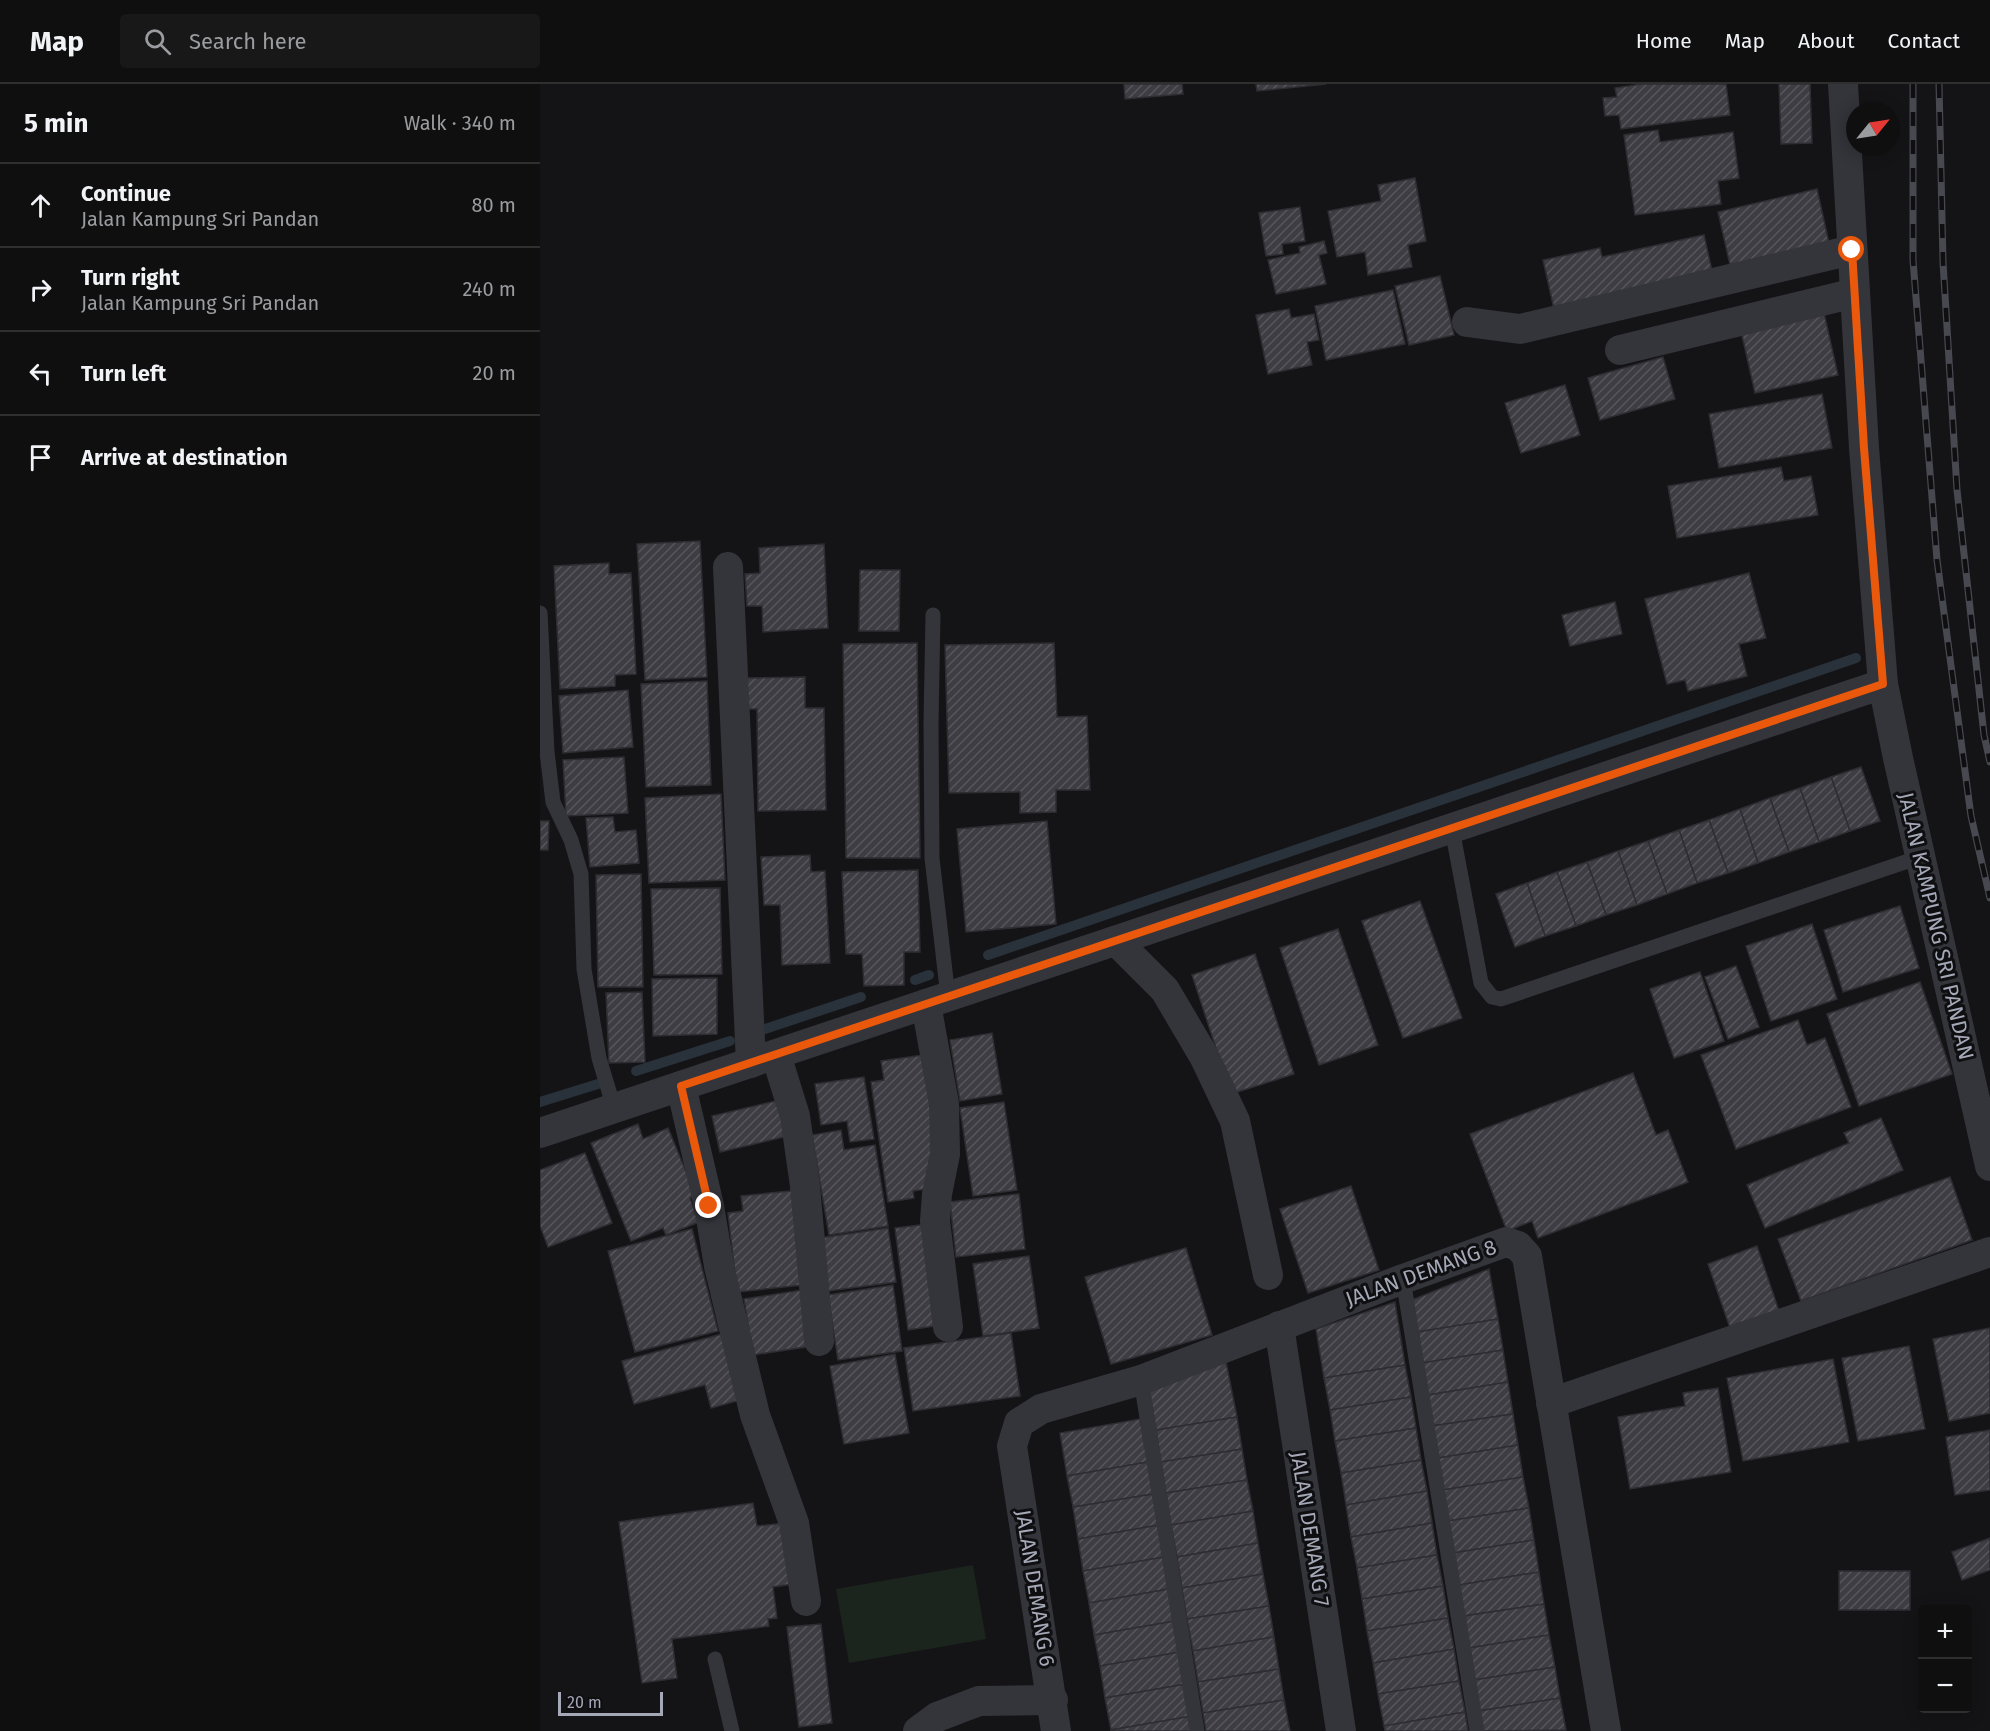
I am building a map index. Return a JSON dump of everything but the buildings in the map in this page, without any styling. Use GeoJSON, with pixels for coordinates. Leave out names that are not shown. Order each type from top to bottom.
{"type":"FeatureCollection","features":[{"type":"Feature","properties":{"kind":"street","name":"JALAN KAMPUNG SRI PANDAN"},"geometry":{"type":"LineString","coordinates":[[1843,84],[1864,448],[1883,684],[1990,1166]]}},
{"type":"Feature","properties":{"kind":"street"},"geometry":{"type":"LineString","coordinates":[[1467,322],[1520,329],[1852,250]]}},
{"type":"Feature","properties":{"kind":"street"},"geometry":{"type":"LineString","coordinates":[[1620,350],[1855,293]]}},
{"type":"Feature","properties":{"kind":"street"},"geometry":{"type":"LineString","coordinates":[[728,567],[764,1059],[796,1128],[805,1186],[819,1341]]}},
{"type":"Feature","properties":{"kind":"street"},"geometry":{"type":"LineString","coordinates":[[540,1133],[1883,684]]}},
{"type":"Feature","properties":{"kind":"street"},"geometry":{"type":"LineString","coordinates":[[1116,941],[1166,990],[1205,1058],[1235,1121],[1268,1275]]}},
{"type":"Feature","properties":{"kind":"street"},"geometry":{"type":"LineString","coordinates":[[937,1001],[945,1154],[937,1194],[935,1221],[948,1327]]}},
{"type":"Feature","properties":{"kind":"street"},"geometry":{"type":"LineString","coordinates":[[681,1086],[709,1206],[719,1266],[755,1415],[794,1523],[806,1601]]}},
{"type":"Feature","properties":{"kind":"street","name":"JALAN DEMANG 8"},"geometry":{"type":"LineString","coordinates":[[1012,1446],[1019,1424],[1041,1409],[1141,1380],[1403,1279],[1506,1242],[1518,1246],[1527,1256],[1605,1731]]}},
{"type":"Feature","properties":{"kind":"street"},"geometry":{"type":"LineString","coordinates":[[1551,1403],[1990,1252]]}},
{"type":"Feature","properties":{"kind":"street","name":"JALAN DEMANG 7"},"geometry":{"type":"LineString","coordinates":[[1279,1326],[1341,1731]]}},
{"type":"Feature","properties":{"kind":"street","name":"JALAN DEMANG 6"},"geometry":{"type":"LineString","coordinates":[[1012,1446],[1056,1731]]}},
{"type":"Feature","properties":{"kind":"street"},"geometry":{"type":"LineString","coordinates":[[931,1726],[980,1701],[1053,1700]]}},
{"type":"Feature","properties":{"kind":"lane"},"geometry":{"type":"LineString","coordinates":[[540,613],[547,752],[553,802],[571,840],[580,874],[584,969],[588,998],[599,1058],[614,1108]]}},
{"type":"Feature","properties":{"kind":"lane"},"geometry":{"type":"LineString","coordinates":[[933,615],[930,724],[937,1001]]}},
{"type":"Feature","properties":{"kind":"lane"},"geometry":{"type":"LineString","coordinates":[[1452,829],[1481,983],[1492,997],[1501,999],[1920,857]]}},
{"type":"Feature","properties":{"kind":"lane"},"geometry":{"type":"LineString","coordinates":[[1403,1279],[1477,1731]]}},
{"type":"Feature","properties":{"kind":"lane"},"geometry":{"type":"LineString","coordinates":[[1141,1380],[1197,1731]]}},
{"type":"Feature","properties":{"kind":"lane"},"geometry":{"type":"LineString","coordinates":[[715,1659],[732,1731]]}},
{"type":"Feature","properties":{"kind":"shaded area"},"geometry":{"type":"Polygon","coordinates":[[[973,1565],[986,1639],[849,1663],[836,1589],[973,1565]]]}},
{"type":"Feature","properties":{"kind":"waterway"},"geometry":{"type":"LineString","coordinates":[[988,955],[1856,658]]}},
{"type":"Feature","properties":{"kind":"waterway"},"geometry":{"type":"LineString","coordinates":[[915,980],[929,975]]}},
{"type":"Feature","properties":{"kind":"waterway"},"geometry":{"type":"LineString","coordinates":[[759,1031],[861,997]]}},
{"type":"Feature","properties":{"kind":"waterway"},"geometry":{"type":"LineString","coordinates":[[636,1071],[730,1041]]}},
{"type":"Feature","properties":{"kind":"waterway"},"geometry":{"type":"LineString","coordinates":[[540,1102],[598,1084]]}},
{"type":"Feature","properties":{"kind":"railway"},"geometry":{"type":"LineString","coordinates":[[1913,84],[1913,260],[1937,560],[1971,816],[1990,898]]}},
{"type":"Feature","properties":{"kind":"railway"},"geometry":{"type":"LineString","coordinates":[[1939,84],[1943,262],[1957,490],[1984,735],[1990,762]]}},
{"type":"Feature","properties":{"kind":"route"},"geometry":{"type":"LineString","coordinates":[[709,1206],[681,1086],[1883,684],[1864,448],[1852,250]]}}]}
